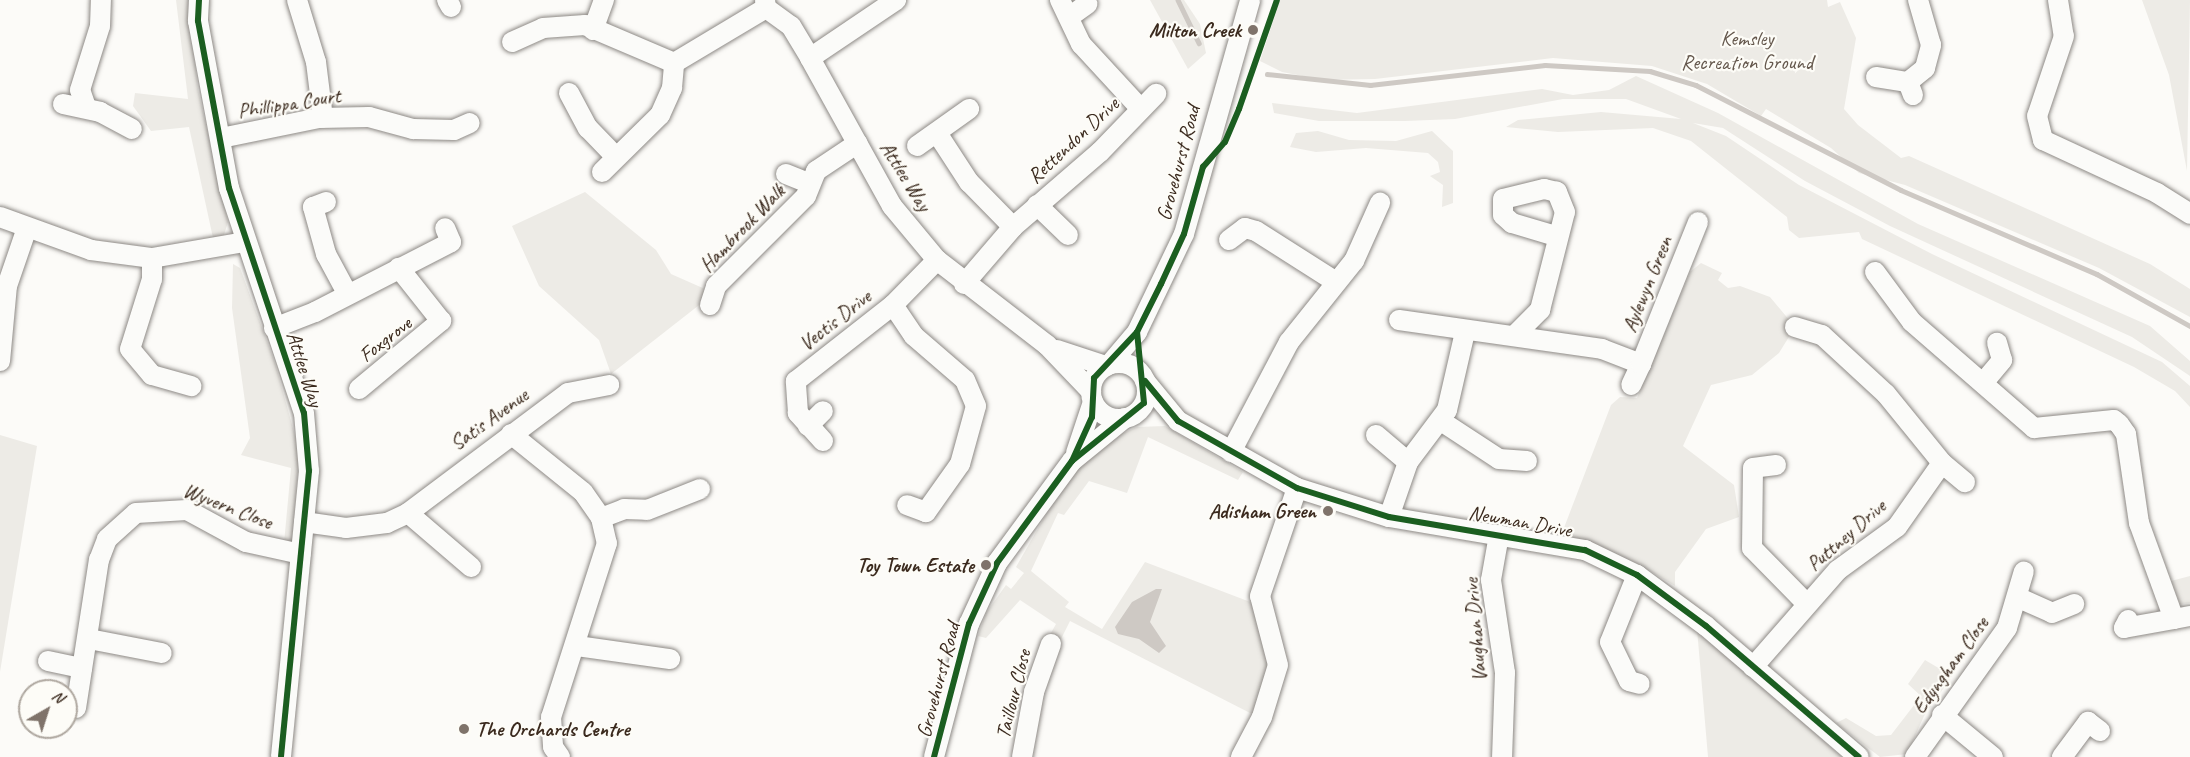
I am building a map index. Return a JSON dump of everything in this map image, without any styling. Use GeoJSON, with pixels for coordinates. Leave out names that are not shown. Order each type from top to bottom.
{"type":"FeatureCollection","features":[{"type":"Feature","properties":{"kind":"street"},"geometry":{"type":"LineString","coordinates":[[86,107],[80,90],[83,74],[108,28],[101,0]]}},
{"type":"Feature","properties":{"kind":"street","name":"Attlee Way"},"geometry":{"type":"LineString","coordinates":[[199,0],[198,21],[221,138],[245,242],[304,414],[309,471],[281,757]]}},
{"type":"Feature","properties":{"kind":"street"},"geometry":{"type":"LineString","coordinates":[[297,0],[316,62],[323,118]]}},
{"type":"Feature","properties":{"kind":"street"},"geometry":{"type":"LineString","coordinates":[[593,30],[604,0]]}},
{"type":"Feature","properties":{"kind":"street","name":"Grovehurst Road"},"geometry":{"type":"LineString","coordinates":[[1108,365],[1137,332],[1184,234],[1250,0]]}},
{"type":"Feature","properties":{"kind":"street"},"geometry":{"type":"LineString","coordinates":[[1876,77],[1910,89],[1925,68],[1931,45],[1917,0]]}},
{"type":"Feature","properties":{"kind":"street"},"geometry":{"type":"LineString","coordinates":[[2058,0],[2064,36],[2037,116],[2043,140],[2190,214]]}},
{"type":"Feature","properties":{"kind":"street"},"geometry":{"type":"LineString","coordinates":[[810,58],[884,3]]}},
{"type":"Feature","properties":{"kind":"street"},"geometry":{"type":"LineString","coordinates":[[602,172],[615,156],[660,115],[672,88],[675,63],[765,4]]}},
{"type":"Feature","properties":{"kind":"street","name":"Attlee Way"},"geometry":{"type":"LineString","coordinates":[[765,4],[791,26],[892,206],[937,260],[964,284],[1047,345],[1092,397]]}},
{"type":"Feature","properties":{"kind":"street","name":"Rettendon Drive"},"geometry":{"type":"LineString","coordinates":[[1073,6],[1082,44],[1141,109]]}},
{"type":"Feature","properties":{"kind":"street"},"geometry":{"type":"LineString","coordinates":[[512,42],[543,28],[573,24],[675,63]]}},
{"type":"Feature","properties":{"kind":"street"},"geometry":{"type":"LineString","coordinates":[[569,93],[588,128],[615,156]]}},
{"type":"Feature","properties":{"kind":"street","name":"Rettendon Drive"},"geometry":{"type":"LineString","coordinates":[[964,284],[1013,227],[1156,94]]}},
{"type":"Feature","properties":{"kind":"street"},"geometry":{"type":"LineString","coordinates":[[63,104],[86,107],[132,129]]}},
{"type":"Feature","properties":{"kind":"street"},"geometry":{"type":"LineString","coordinates":[[917,146],[969,109]]}},
{"type":"Feature","properties":{"kind":"street","name":"Phillippa Court"},"geometry":{"type":"LineString","coordinates":[[221,138],[323,118],[369,117],[413,129],[454,130],[470,123]]}},
{"type":"Feature","properties":{"kind":"street"},"geometry":{"type":"LineString","coordinates":[[937,133],[969,182],[1013,227]]}},
{"type":"Feature","properties":{"kind":"street","name":"Hambrook Walk"},"geometry":{"type":"LineString","coordinates":[[710,305],[716,286],[788,217],[806,196],[808,183],[831,158],[858,143]]}},
{"type":"Feature","properties":{"kind":"street","name":"Hambrook Walk"},"geometry":{"type":"LineString","coordinates":[[786,174],[808,183]]}},
{"type":"Feature","properties":{"kind":"street"},"geometry":{"type":"LineString","coordinates":[[326,202],[313,207],[326,254],[347,294]]}},
{"type":"Feature","properties":{"kind":"street"},"geometry":{"type":"LineString","coordinates":[[1231,452],[1289,342],[1354,261],[1380,203]]}},
{"type":"Feature","properties":{"kind":"street","name":"Rettendon Drive"},"geometry":{"type":"LineString","coordinates":[[1037,205],[1068,235]]}},
{"type":"Feature","properties":{"kind":"street"},"geometry":{"type":"LineString","coordinates":[[0,217],[91,250],[152,258],[245,242]]}},
{"type":"Feature","properties":{"kind":"street","name":"Aylewyn Green"},"geometry":{"type":"LineString","coordinates":[[1631,385],[1698,222]]}},
{"type":"Feature","properties":{"kind":"street"},"geometry":{"type":"LineString","coordinates":[[0,361],[7,286],[27,228]]}},
{"type":"Feature","properties":{"kind":"street"},"geometry":{"type":"LineString","coordinates":[[274,328],[451,242],[445,228]]}},
{"type":"Feature","properties":{"kind":"street"},"geometry":{"type":"LineString","coordinates":[[1229,240],[1245,228],[1256,231],[1336,282]]}},
{"type":"Feature","properties":{"kind":"street"},"geometry":{"type":"LineString","coordinates":[[1517,333],[1539,310],[1556,236]]}},
{"type":"Feature","properties":{"kind":"street"},"geometry":{"type":"LineString","coordinates":[[152,258],[152,279],[130,349],[152,375],[191,386]]}},
{"type":"Feature","properties":{"kind":"street","name":"Vectis Drive"},"geometry":{"type":"LineString","coordinates":[[823,441],[808,426],[795,401],[796,381],[893,305],[937,260]]}},
{"type":"Feature","properties":{"kind":"street","name":"Foxgrove"},"geometry":{"type":"LineString","coordinates":[[359,388],[441,321],[399,268]]}},
{"type":"Feature","properties":{"kind":"street"},"geometry":{"type":"LineString","coordinates":[[1875,272],[1912,322],[2034,428],[2114,420],[2119,424],[2126,434],[2139,523],[2182,618],[2124,628],[2128,621]]}},
{"type":"Feature","properties":{"kind":"street"},"geometry":{"type":"LineString","coordinates":[[893,305],[914,336],[965,380],[976,406],[960,464],[933,516],[907,505]]}},
{"type":"Feature","properties":{"kind":"street"},"geometry":{"type":"LineString","coordinates":[[1399,320],[1465,332],[1517,333],[1602,349],[1641,364]]}},
{"type":"Feature","properties":{"kind":"street"},"geometry":{"type":"LineString","coordinates":[[1795,327],[1822,335],[1852,362],[1942,463],[1965,482]]}},
{"type":"Feature","properties":{"kind":"street"},"geometry":{"type":"LineString","coordinates":[[1137,332],[1143,377],[1144,403],[1128,417],[1106,415],[1092,397],[1108,365],[1126,364],[1143,377]]}},
{"type":"Feature","properties":{"kind":"street"},"geometry":{"type":"LineString","coordinates":[[1389,517],[1408,462],[1441,421],[1465,332]]}},
{"type":"Feature","properties":{"kind":"street"},"geometry":{"type":"LineString","coordinates":[[1983,383],[2002,360],[1997,343]]}},
{"type":"Feature","properties":{"kind":"street","name":"Attlee Way"},"geometry":{"type":"LineString","coordinates":[[1047,345],[1108,365]]}},
{"type":"Feature","properties":{"kind":"street","name":"Newman Drive"},"geometry":{"type":"LineString","coordinates":[[1143,377],[1178,422],[1297,488],[1389,517],[1585,550],[1637,575],[1753,667],[1859,757]]}},
{"type":"Feature","properties":{"kind":"street","name":"Satis Avenue"},"geometry":{"type":"LineString","coordinates":[[304,522],[364,527],[408,513],[568,393],[609,385]]}},
{"type":"Feature","properties":{"kind":"street","name":"Grovehurst Road"},"geometry":{"type":"LineString","coordinates":[[934,757],[980,598],[1018,532],[1072,461],[1087,432],[1092,397]]}},
{"type":"Feature","properties":{"kind":"street"},"geometry":{"type":"LineString","coordinates":[[808,426],[823,411]]}},
{"type":"Feature","properties":{"kind":"street","name":"Grovehurst Road"},"geometry":{"type":"LineString","coordinates":[[1072,461],[1128,417]]}},
{"type":"Feature","properties":{"kind":"street","name":"Newman Drive"},"geometry":{"type":"LineString","coordinates":[[1128,417],[1178,422]]}},
{"type":"Feature","properties":{"kind":"street"},"geometry":{"type":"LineString","coordinates":[[1441,421],[1499,459],[1527,461]]}},
{"type":"Feature","properties":{"kind":"street"},"geometry":{"type":"LineString","coordinates":[[511,434],[583,492],[602,518],[608,543],[578,646],[550,717],[553,747],[560,757]]}},
{"type":"Feature","properties":{"kind":"street"},"geometry":{"type":"LineString","coordinates":[[1376,435],[1408,462]]}},
{"type":"Feature","properties":{"kind":"street","name":"Puttney Drive"},"geometry":{"type":"LineString","coordinates":[[1753,667],[1806,603],[1838,570],[1896,528],[1942,463]]}},
{"type":"Feature","properties":{"kind":"street"},"geometry":{"type":"LineString","coordinates":[[1776,465],[1753,468],[1752,548],[1806,603]]}},
{"type":"Feature","properties":{"kind":"street"},"geometry":{"type":"LineString","coordinates":[[1241,757],[1262,717],[1278,665],[1260,596],[1297,488]]}},
{"type":"Feature","properties":{"kind":"street"},"geometry":{"type":"LineString","coordinates":[[602,518],[624,510],[647,510],[700,489]]}},
{"type":"Feature","properties":{"kind":"street","name":"Wyvern Close"},"geometry":{"type":"LineString","coordinates":[[78,695],[89,639],[99,560],[107,539],[136,513],[187,510],[246,542],[301,554]]}},
{"type":"Feature","properties":{"kind":"street"},"geometry":{"type":"LineString","coordinates":[[408,513],[471,567]]}},
{"type":"Feature","properties":{"kind":"street","name":"Vaughan Drive"},"geometry":{"type":"LineString","coordinates":[[1499,535],[1491,580],[1505,672],[1502,757]]}},
{"type":"Feature","properties":{"kind":"street","name":"Edyngham Close"},"geometry":{"type":"LineString","coordinates":[[1915,757],[1942,715],[1987,661],[2019,598],[2024,571]]}},
{"type":"Feature","properties":{"kind":"street"},"geometry":{"type":"LineString","coordinates":[[1637,575],[1610,642],[1629,681],[1640,684]]}},
{"type":"Feature","properties":{"kind":"street"},"geometry":{"type":"LineString","coordinates":[[2019,598],[2052,613],[2074,604]]}},
{"type":"Feature","properties":{"kind":"street"},"geometry":{"type":"LineString","coordinates":[[89,639],[162,653]]}},
{"type":"Feature","properties":{"kind":"street","name":"Taillour Close"},"geometry":{"type":"LineString","coordinates":[[1022,757],[1034,692],[1051,644]]}},
{"type":"Feature","properties":{"kind":"street"},"geometry":{"type":"LineString","coordinates":[[578,646],[670,659]]}},
{"type":"Feature","properties":{"kind":"street"},"geometry":{"type":"LineString","coordinates":[[48,661],[82,668]]}},
{"type":"Feature","properties":{"kind":"street"},"geometry":{"type":"LineString","coordinates":[[1942,715],[1993,757]]}},
{"type":"Feature","properties":{"kind":"street"},"geometry":{"type":"LineString","coordinates":[[2062,757],[2088,722],[2100,731]]}},
{"type":"Feature","properties":{"kind":"green space"},"geometry":{"type":"Polygon","coordinates":[[[176,0],[188,0],[198,90],[228,222],[223,238],[213,238],[189,127],[151,131],[133,106],[135,93],[188,99],[176,0]]]}},
{"type":"Feature","properties":{"kind":"green space"},"geometry":{"type":"Polygon","coordinates":[[[1150,0],[1184,0],[1200,24],[1206,53],[1188,69],[1150,0]]]}},
{"type":"Feature","properties":{"kind":"green space","name":"Kemsley Recreation Ground"},"geometry":{"type":"Polygon","coordinates":[[[1280,0],[1827,0],[1828,7],[1840,2],[1856,38],[1844,109],[1858,125],[1901,158],[1909,156],[2150,264],[2190,289],[2190,317],[2099,268],[1905,185],[1859,173],[1831,148],[1766,109],[1761,116],[1707,84],[1652,66],[1553,58],[1375,79],[1323,80],[1282,72],[1260,61],[1280,0]]]}},
{"type":"Feature","properties":{"kind":"green space"},"geometry":{"type":"Polygon","coordinates":[[[2142,0],[2190,0],[2187,171],[2169,75],[2142,0]]]}},
{"type":"Feature","properties":{"kind":"green space"},"geometry":{"type":"Polygon","coordinates":[[[1636,76],[1718,113],[1918,224],[2150,326],[2190,361],[2190,376],[2132,337],[1890,226],[1805,181],[1723,128],[1693,123],[1726,136],[1799,185],[1932,254],[2162,362],[2190,386],[2190,407],[2175,391],[2134,367],[1862,239],[1859,232],[1799,238],[1789,230],[1787,217],[1691,141],[1653,128],[1558,132],[1506,127],[1518,120],[1601,112],[1681,119],[1626,99],[1563,99],[1455,119],[1405,121],[1319,121],[1274,113],[1272,103],[1357,113],[1542,89],[1573,95],[1609,90],[1636,76]]]}},
{"type":"Feature","properties":{"kind":"green space"},"geometry":{"type":"Polygon","coordinates":[[[1318,131],[1349,140],[1396,141],[1432,131],[1453,151],[1453,203],[1442,207],[1443,185],[1430,176],[1440,172],[1438,162],[1428,153],[1366,148],[1316,152],[1290,147],[1296,133],[1318,131]]]}},
{"type":"Feature","properties":{"kind":"green space"},"geometry":{"type":"Polygon","coordinates":[[[585,192],[656,250],[671,274],[705,289],[703,302],[611,374],[599,340],[539,286],[512,226],[585,192]]]}},
{"type":"Feature","properties":{"kind":"green space"},"geometry":{"type":"Polygon","coordinates":[[[1701,263],[1722,273],[1718,280],[1728,288],[1740,286],[1770,297],[1795,327],[1779,353],[1752,375],[1711,385],[1683,446],[1734,485],[1739,517],[1706,529],[1675,572],[1675,586],[1640,565],[1562,533],[1611,405],[1620,397],[1637,398],[1690,272],[1701,263]]]}},
{"type":"Feature","properties":{"kind":"green space"},"geometry":{"type":"Polygon","coordinates":[[[233,264],[240,268],[275,363],[299,450],[293,545],[284,543],[291,468],[241,455],[250,438],[232,308],[233,264]]]}},
{"type":"Feature","properties":{"kind":"green space"},"geometry":{"type":"Polygon","coordinates":[[[1165,426],[1243,472],[1238,480],[1148,437],[1127,493],[1089,481],[1064,515],[1058,513],[1031,571],[1069,602],[1065,607],[1102,629],[1145,562],[1253,603],[1269,667],[1252,714],[1070,621],[1058,645],[1047,640],[1056,624],[1020,600],[986,638],[978,636],[986,613],[1006,585],[1011,589],[1024,573],[1016,567],[1068,476],[1110,439],[1137,427],[1165,426]]]}},
{"type":"Feature","properties":{"kind":"green space"},"geometry":{"type":"Polygon","coordinates":[[[0,435],[37,446],[0,672],[0,435]]]}},
{"type":"Feature","properties":{"kind":"green space"},"geometry":{"type":"Polygon","coordinates":[[[2190,576],[2190,603],[2180,604],[2171,581],[2190,576]]]}},
{"type":"Feature","properties":{"kind":"green space"},"geometry":{"type":"Polygon","coordinates":[[[1697,629],[1842,757],[1708,757],[1697,629]]]}},
{"type":"Feature","properties":{"kind":"green space"},"geometry":{"type":"Polygon","coordinates":[[[1925,660],[1952,676],[1924,716],[1907,754],[1880,757],[1836,723],[1846,718],[1876,736],[1891,735],[1921,696],[1908,684],[1925,660]]]}},
{"type":"Feature","properties":{"kind":"shaded area"},"geometry":{"type":"Polygon","coordinates":[[[1156,589],[1162,589],[1150,622],[1166,646],[1159,653],[1139,639],[1118,634],[1115,627],[1132,602],[1156,589]]]}},
{"type":"Feature","properties":{"kind":"waterway"},"geometry":{"type":"LineString","coordinates":[[1178,0],[1199,43]]}},
{"type":"Feature","properties":{"kind":"waterway"},"geometry":{"type":"LineString","coordinates":[[1267,74],[1370,85],[1545,65],[1650,71],[1696,85],[1901,190],[2097,274],[2190,326]]}},
{"type":"Feature","properties":{"kind":"cycle path"},"geometry":{"type":"LineString","coordinates":[[199,0],[198,21],[229,188],[304,413],[309,471],[281,757]]}},
{"type":"Feature","properties":{"kind":"cycle path"},"geometry":{"type":"LineString","coordinates":[[1072,461],[1092,417],[1094,378],[1137,332],[1161,284],[1184,234],[1203,167],[1225,142],[1239,109],[1277,0]]}},
{"type":"Feature","properties":{"kind":"cycle path"},"geometry":{"type":"LineString","coordinates":[[934,757],[969,624],[997,563],[1072,461],[1144,403],[1137,332]]}},
{"type":"Feature","properties":{"kind":"cycle path"},"geometry":{"type":"LineString","coordinates":[[1145,381],[1178,421],[1297,488],[1389,517],[1585,550],[1637,575],[1706,626],[1859,757]]}},
{"type":"Feature","properties":{"kind":"place","name":"Milton Creek"},"geometry":{"type":"Point","coordinates":[1253,30]}},
{"type":"Feature","properties":{"kind":"place","name":"Adisham Green"},"geometry":{"type":"Point","coordinates":[1328,511]}},
{"type":"Feature","properties":{"kind":"place","name":"Toy Town Estate"},"geometry":{"type":"Point","coordinates":[986,565]}},
{"type":"Feature","properties":{"kind":"place","name":"The Orchards Centre"},"geometry":{"type":"Point","coordinates":[464,729]}}]}
